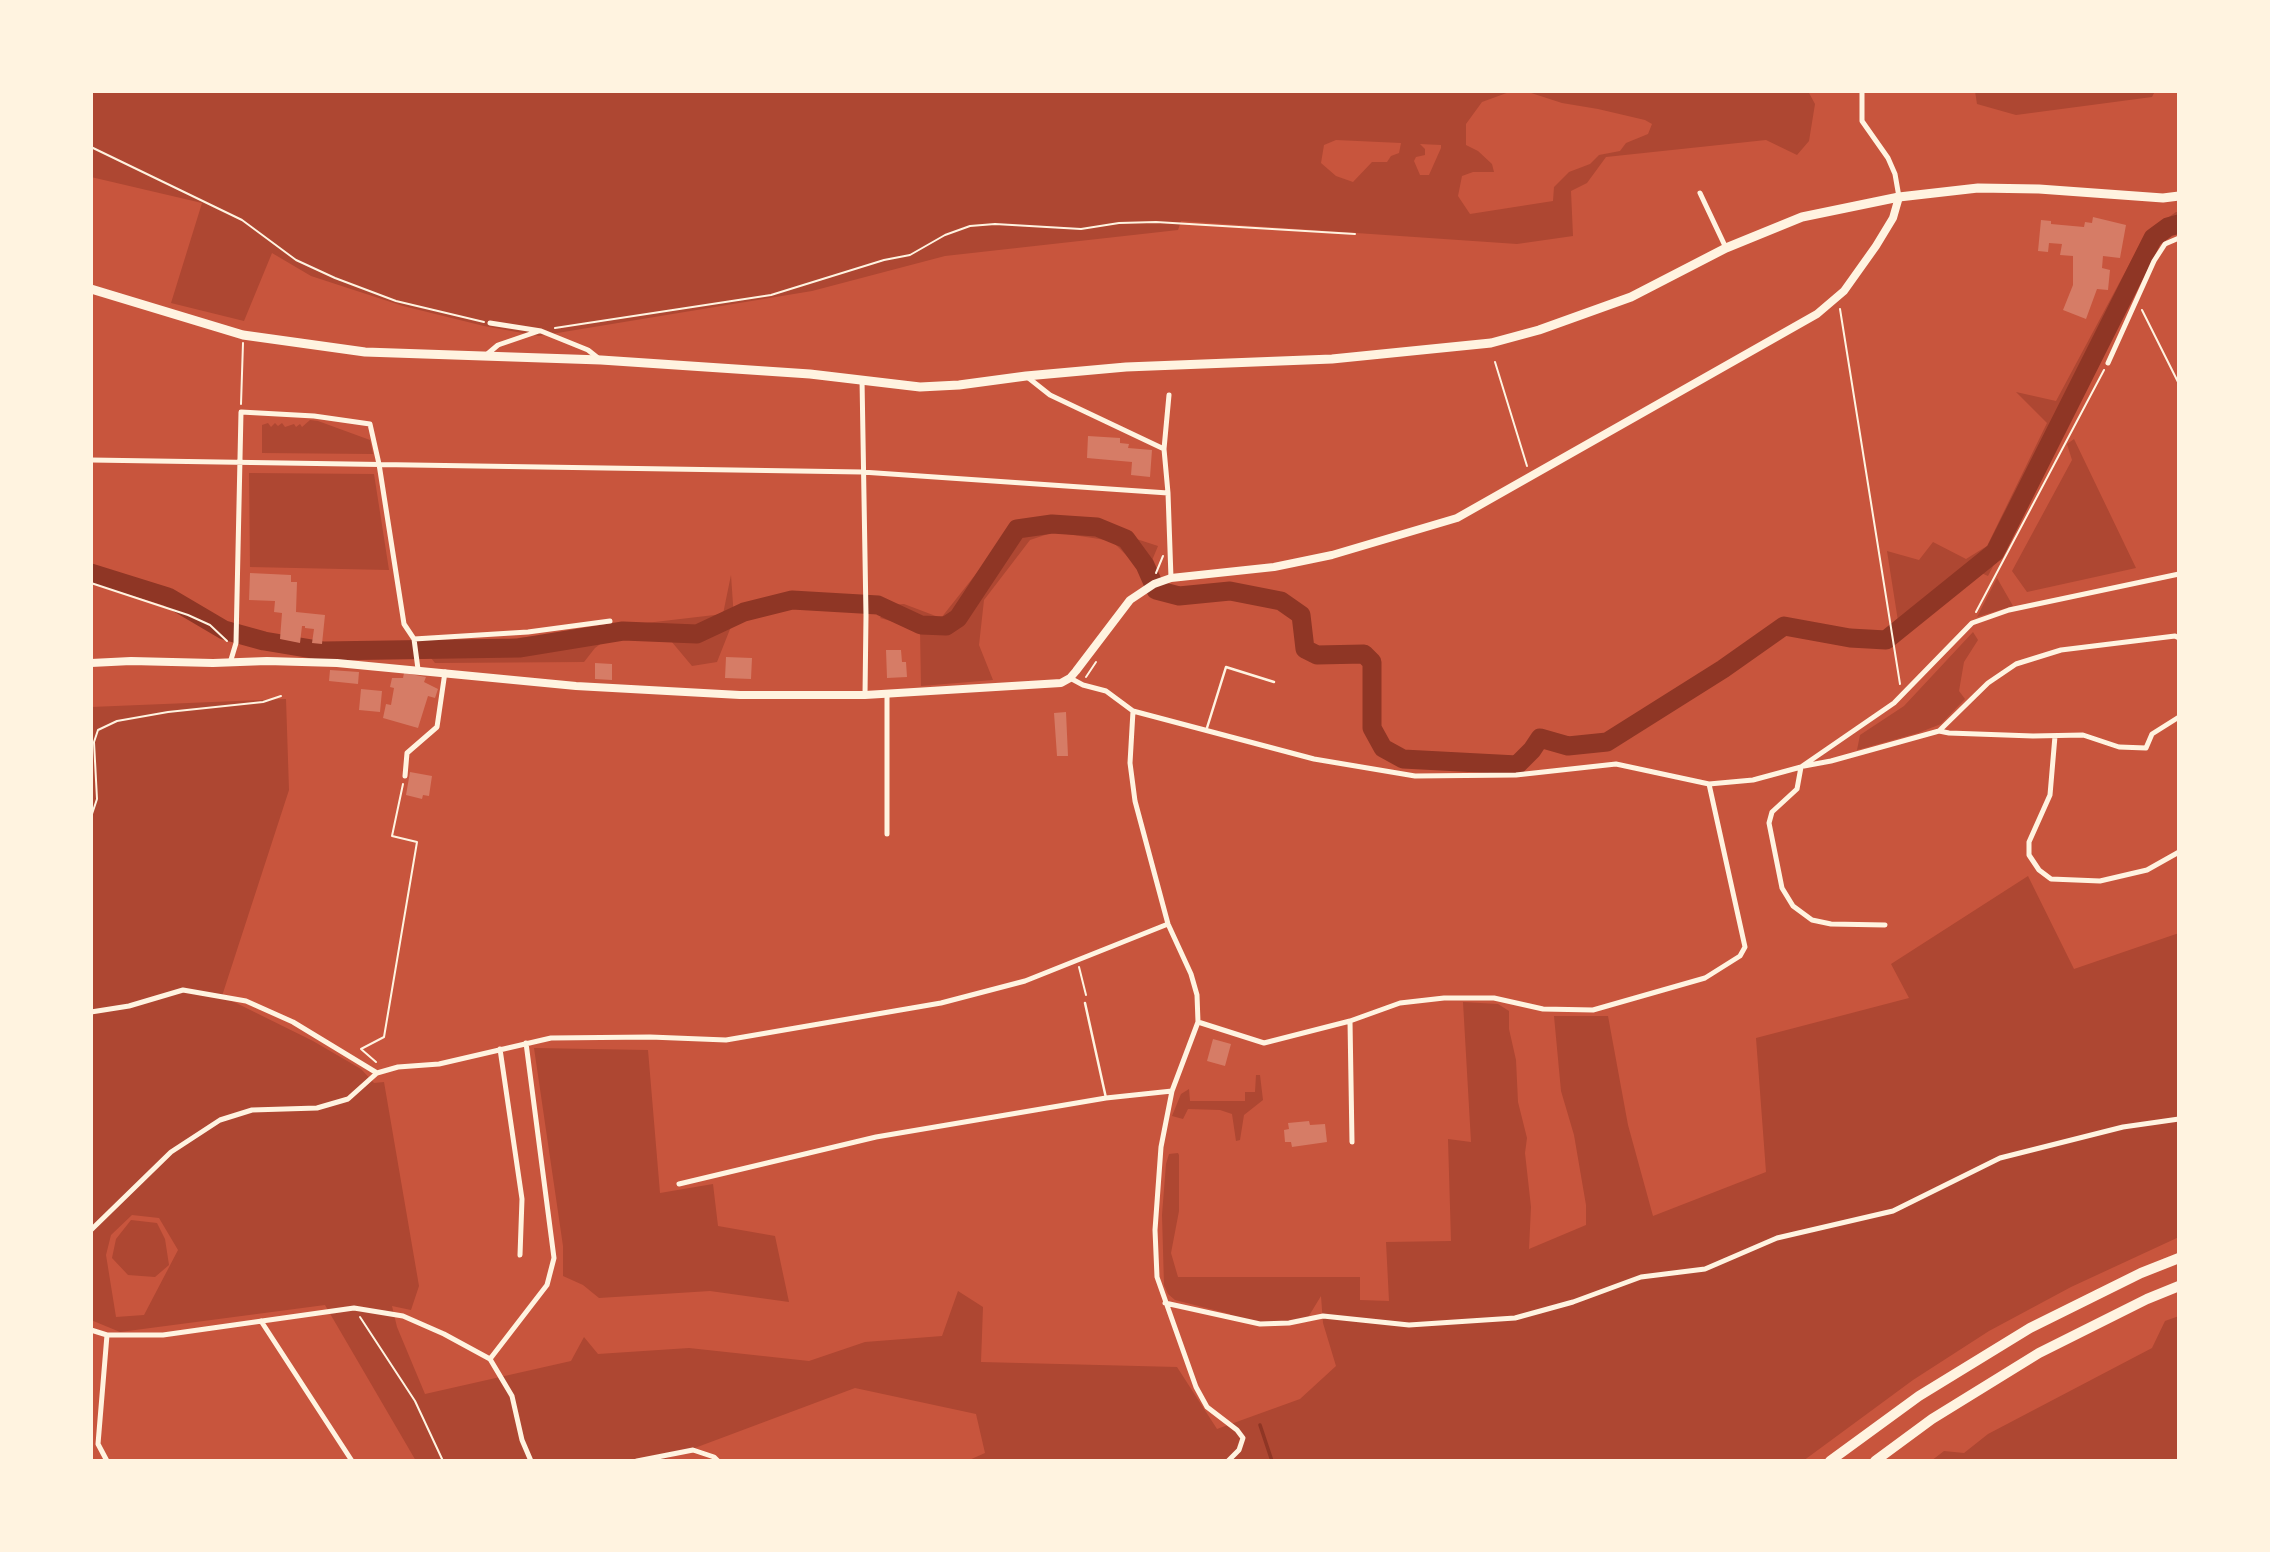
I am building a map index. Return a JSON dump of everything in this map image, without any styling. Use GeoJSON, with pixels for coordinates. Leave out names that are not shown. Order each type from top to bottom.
{"type":"FeatureCollection","features":[{"type":"Feature","properties":{"kind":"highway"},"geometry":{"type":"LineString","coordinates":[[1830,1461],[1919,1396],[2030,1328],[2141,1273],[2179,1258]]}},
{"type":"Feature","properties":{"kind":"highway"},"geometry":{"type":"LineString","coordinates":[[1875,1461],[1932,1419],[2039,1353],[2179,1286]]}},
{"type":"Feature","properties":{"kind":"main road"},"geometry":{"type":"LineString","coordinates":[[91,289],[243,335],[365,352],[601,360],[862,379],[920,387],[1126,367],[1332,359],[1491,343],[1539,330],[1631,297],[1726,248],[1802,217],[1899,197],[1978,188],[2163,198],[2179,196]]}},
{"type":"Feature","properties":{"kind":"main road"},"geometry":{"type":"LineString","coordinates":[[91,663],[267,661],[418,665],[445,672],[576,686],[740,695],[865,695],[1061,683],[1070,678],[1130,600],[1150,587],[1158,578],[1274,567],[1332,555],[1457,518],[1806,321],[1835,300],[1876,246],[1893,218],[1899,197]]}},
{"type":"Feature","properties":{"kind":"street"},"geometry":{"type":"LineString","coordinates":[[1862,91],[1862,121],[1888,158],[1895,174],[1899,197]]}},
{"type":"Feature","properties":{"kind":"street"},"geometry":{"type":"LineString","coordinates":[[1700,193],[1726,248]]}},
{"type":"Feature","properties":{"kind":"street"},"geometry":{"type":"LineString","coordinates":[[2108,363],[2159,253],[2165,244],[2179,238]]}},
{"type":"Feature","properties":{"kind":"street"},"geometry":{"type":"LineString","coordinates":[[490,323],[541,331],[588,350],[601,360]]}},
{"type":"Feature","properties":{"kind":"street"},"geometry":{"type":"LineString","coordinates":[[485,356],[498,345],[541,331]]}},
{"type":"Feature","properties":{"kind":"street"},"geometry":{"type":"LineString","coordinates":[[1026,376],[1050,395],[1164,449]]}},
{"type":"Feature","properties":{"kind":"street"},"geometry":{"type":"LineString","coordinates":[[862,379],[865,695]]}},
{"type":"Feature","properties":{"kind":"street"},"geometry":{"type":"LineString","coordinates":[[1169,395],[1164,449],[1171,578]]}},
{"type":"Feature","properties":{"kind":"street"},"geometry":{"type":"LineString","coordinates":[[230,663],[236,643],[241,412],[314,416],[370,424],[379,464],[404,624],[414,642],[418,665]]}},
{"type":"Feature","properties":{"kind":"street"},"geometry":{"type":"LineString","coordinates":[[91,460],[862,472],[1168,493]]}},
{"type":"Feature","properties":{"kind":"street"},"geometry":{"type":"LineString","coordinates":[[1885,925],[1832,924],[1812,920],[1793,906],[1782,888],[1769,823],[1772,812],[1797,789],[1801,767],[1902,695],[1972,623],[2009,610],[2179,575]]}},
{"type":"Feature","properties":{"kind":"street"},"geometry":{"type":"LineString","coordinates":[[414,642],[528,632],[610,621]]}},
{"type":"Feature","properties":{"kind":"street"},"geometry":{"type":"LineString","coordinates":[[1939,731],[1988,683],[2016,664],[2062,650],[2175,636],[2179,638]]}},
{"type":"Feature","properties":{"kind":"street"},"geometry":{"type":"LineString","coordinates":[[404,777],[407,753],[437,727],[445,672]]}},
{"type":"Feature","properties":{"kind":"street"},"geometry":{"type":"LineString","coordinates":[[1070,678],[1083,685],[1106,691],[1133,711],[1314,759],[1415,776],[1516,775],[1616,764],[1709,783],[1753,780],[1939,731],[2055,736],[2083,734],[2119,747],[2146,748],[2152,734],[2179,717]]}},
{"type":"Feature","properties":{"kind":"street"},"geometry":{"type":"LineString","coordinates":[[887,694],[887,834]]}},
{"type":"Feature","properties":{"kind":"street"},"geometry":{"type":"LineString","coordinates":[[1133,711],[1130,763],[1135,801],[1168,924],[1191,974],[1198,1022],[1172,1091],[1161,1147],[1155,1230],[1157,1277],[1196,1387],[1207,1407],[1237,1430],[1243,1438],[1239,1450],[1228,1461]]}},
{"type":"Feature","properties":{"kind":"street"},"geometry":{"type":"LineString","coordinates":[[2055,736],[2050,795],[2029,842],[2029,855],[2039,870],[2051,879],[2099,881],[2147,870],[2179,852]]}},
{"type":"Feature","properties":{"kind":"street"},"geometry":{"type":"LineString","coordinates":[[1198,1022],[1264,1044],[1350,1021],[1400,1003],[1444,998],[1494,998],[1543,1009],[1593,1010],[1705,978],[1740,956],[1745,947],[1709,783]]}},
{"type":"Feature","properties":{"kind":"street"},"geometry":{"type":"LineString","coordinates":[[91,1230],[171,1152],[220,1119],[252,1110],[317,1108],[348,1099],[377,1073],[398,1067],[439,1065],[551,1038],[650,1037],[726,1040],[941,1003],[1025,981],[1168,924]]}},
{"type":"Feature","properties":{"kind":"street"},"geometry":{"type":"LineString","coordinates":[[91,1012],[129,1006],[183,990],[246,1001],[293,1022],[377,1073]]}},
{"type":"Feature","properties":{"kind":"street"},"geometry":{"type":"LineString","coordinates":[[1350,1021],[1352,1142]]}},
{"type":"Feature","properties":{"kind":"street"},"geometry":{"type":"LineString","coordinates":[[489,1359],[547,1285],[554,1258],[526,1043]]}},
{"type":"Feature","properties":{"kind":"street"},"geometry":{"type":"LineString","coordinates":[[500,1049],[522,1199],[520,1255]]}},
{"type":"Feature","properties":{"kind":"street"},"geometry":{"type":"LineString","coordinates":[[679,1184],[876,1137],[1106,1098],[1172,1091]]}},
{"type":"Feature","properties":{"kind":"street"},"geometry":{"type":"LineString","coordinates":[[1165,1303],[1260,1324],[1289,1323],[1323,1316],[1409,1325],[1515,1318],[1573,1302],[1641,1277],[1705,1269],[1777,1238],[1893,1211],[2000,1158],[2123,1127],[2179,1119]]}},
{"type":"Feature","properties":{"kind":"street"},"geometry":{"type":"LineString","coordinates":[[91,1330],[107,1335],[163,1335],[354,1308],[403,1316],[444,1334],[489,1359],[512,1396],[522,1440],[531,1461]]}},
{"type":"Feature","properties":{"kind":"street"},"geometry":{"type":"LineString","coordinates":[[261,1321],[352,1461]]}},
{"type":"Feature","properties":{"kind":"street"},"geometry":{"type":"LineString","coordinates":[[107,1335],[97,1444],[107,1461]]}},
{"type":"Feature","properties":{"kind":"street"},"geometry":{"type":"LineString","coordinates":[[637,1461],[693,1450],[718,1461]]}},
{"type":"Feature","properties":{"kind":"lane"},"geometry":{"type":"LineString","coordinates":[[1206,731],[1226,667],[1275,682]]}},
{"type":"Feature","properties":{"kind":"lane"},"geometry":{"type":"LineString","coordinates":[[1085,1003],[1106,1098]]}},
{"type":"Feature","properties":{"kind":"path"},"geometry":{"type":"LineString","coordinates":[[91,147],[242,220],[296,260],[335,278],[396,300],[490,323]]}},
{"type":"Feature","properties":{"kind":"path"},"geometry":{"type":"LineString","coordinates":[[541,331],[771,295],[884,260],[910,255],[945,234],[970,226],[995,223],[1081,229],[1119,223],[1156,222],[1355,234]]}},
{"type":"Feature","properties":{"kind":"path"},"geometry":{"type":"LineString","coordinates":[[1835,300],[1840,310],[1902,695]]}},
{"type":"Feature","properties":{"kind":"path"},"geometry":{"type":"LineString","coordinates":[[2137,301],[2179,384]]}},
{"type":"Feature","properties":{"kind":"path"},"geometry":{"type":"LineString","coordinates":[[241,412],[243,335]]}},
{"type":"Feature","properties":{"kind":"path"},"geometry":{"type":"LineString","coordinates":[[1495,362],[1530,477]]}},
{"type":"Feature","properties":{"kind":"path"},"geometry":{"type":"LineString","coordinates":[[1972,623],[2108,363]]}},
{"type":"Feature","properties":{"kind":"path"},"geometry":{"type":"LineString","coordinates":[[1158,578],[1161,557],[1170,552]]}},
{"type":"Feature","properties":{"kind":"path"},"geometry":{"type":"LineString","coordinates":[[91,583],[187,615],[210,625],[229,642],[236,643]]}},
{"type":"Feature","properties":{"kind":"path"},"geometry":{"type":"LineString","coordinates":[[91,817],[97,799],[94,742],[98,730],[117,721],[168,712],[263,702],[281,696]]}},
{"type":"Feature","properties":{"kind":"path"},"geometry":{"type":"LineString","coordinates":[[377,1063],[361,1049],[384,1037],[417,842],[392,836],[404,777]]}},
{"type":"Feature","properties":{"kind":"path"},"geometry":{"type":"LineString","coordinates":[[1077,959],[1085,1003]]}},
{"type":"Feature","properties":{"kind":"path"},"geometry":{"type":"LineString","coordinates":[[354,1308],[415,1401],[443,1461]]}},
{"type":"Feature","properties":{"kind":"shaded area"},"geometry":{"type":"Polygon","coordinates":[[[91,91],[1512,91],[1482,102],[1466,124],[1466,145],[1478,151],[1492,164],[1494,172],[1473,172],[1462,176],[1458,196],[1470,214],[1553,201],[1554,187],[1569,172],[1590,164],[1599,155],[1620,151],[1626,143],[1648,134],[1652,124],[1598,109],[1562,103],[1525,91],[1808,91],[1815,104],[1809,141],[1797,155],[1766,140],[1606,157],[1587,183],[1571,191],[1573,236],[1517,244],[1181,221],[1178,230],[945,256],[812,291],[539,336],[403,306],[311,276],[272,253],[244,321],[171,303],[202,203],[91,177],[91,91]],[[1336,140],[1324,145],[1321,163],[1336,176],[1353,182],[1372,162],[1387,162],[1391,156],[1399,153],[1401,143],[1336,140]],[[1420,144],[1425,149],[1425,155],[1416,157],[1414,161],[1420,175],[1429,175],[1441,145],[1420,144]]]}},
{"type":"Feature","properties":{"kind":"shaded area"},"geometry":{"type":"Polygon","coordinates":[[[1975,91],[2155,91],[2152,97],[2016,115],[1977,104],[1975,91]]]}},
{"type":"Feature","properties":{"kind":"shaded area"},"geometry":{"type":"Polygon","coordinates":[[[2179,212],[2179,230],[2154,245],[2150,262],[1988,576],[1968,567],[1898,621],[1887,551],[1919,560],[1933,542],[1966,559],[1987,546],[2047,423],[2016,392],[2056,401],[2146,233],[2179,212]]]}},
{"type":"Feature","properties":{"kind":"shaded area"},"geometry":{"type":"Polygon","coordinates":[[[310,420],[370,440],[373,454],[262,453],[262,425],[268,423],[271,427],[275,423],[278,426],[282,423],[285,427],[294,424],[296,427],[300,424],[302,427],[310,420]]]}},
{"type":"Feature","properties":{"kind":"shaded area"},"geometry":{"type":"Polygon","coordinates":[[[2074,439],[2136,568],[2027,592],[2012,571],[2072,460],[2067,444],[2074,439]]]}},
{"type":"Feature","properties":{"kind":"shaded area"},"geometry":{"type":"Polygon","coordinates":[[[249,473],[374,474],[389,570],[250,567],[249,473]]]}},
{"type":"Feature","properties":{"kind":"shaded area"},"geometry":{"type":"Polygon","coordinates":[[[1014,526],[1063,526],[1112,531],[1158,546],[1146,575],[1112,541],[1054,532],[1030,540],[984,600],[979,645],[993,680],[921,686],[920,629],[880,618],[891,605],[904,604],[941,618],[1014,526]]]}},
{"type":"Feature","properties":{"kind":"shaded area"},"geometry":{"type":"Polygon","coordinates":[[[731,575],[734,619],[717,662],[692,666],[666,635],[615,633],[595,648],[584,662],[435,663],[424,649],[723,614],[731,575]]]}},
{"type":"Feature","properties":{"kind":"shaded area"},"geometry":{"type":"Polygon","coordinates":[[[1997,578],[2013,606],[1977,617],[1997,578]]]}},
{"type":"Feature","properties":{"kind":"shaded area"},"geometry":{"type":"Polygon","coordinates":[[[1973,632],[1978,640],[1964,662],[1959,691],[1965,699],[1941,724],[1857,750],[1860,735],[1904,706],[1973,632]]]}},
{"type":"Feature","properties":{"kind":"shaded area"},"geometry":{"type":"Polygon","coordinates":[[[286,699],[289,790],[222,996],[313,1041],[361,1069],[374,1083],[384,1082],[419,1286],[411,1310],[392,1306],[397,1327],[425,1394],[571,1361],[584,1337],[598,1354],[689,1348],[809,1361],[865,1342],[942,1336],[958,1291],[983,1307],[981,1362],[1177,1367],[1217,1429],[1300,1399],[1336,1366],[1323,1323],[1321,1296],[1307,1319],[1260,1324],[1175,1300],[1168,1294],[1164,1285],[1162,1215],[1169,1154],[1179,1155],[1179,1211],[1171,1253],[1178,1277],[1360,1277],[1360,1300],[1389,1301],[1386,1242],[1451,1241],[1448,1139],[1471,1142],[1463,1002],[1498,1004],[1509,1011],[1509,1029],[1516,1060],[1518,1102],[1527,1138],[1525,1153],[1531,1207],[1529,1249],[1586,1225],[1586,1205],[1574,1135],[1561,1091],[1554,1016],[1608,1016],[1628,1125],[1653,1216],[1766,1172],[1756,1038],[1909,998],[1891,964],[2028,876],[2074,969],[2179,933],[2179,1237],[2071,1287],[1989,1331],[1913,1380],[1803,1461],[967,1461],[985,1453],[976,1414],[855,1388],[660,1461],[416,1461],[325,1305],[120,1332],[91,1320],[91,707],[286,699]],[[132,1215],[111,1235],[106,1255],[116,1317],[144,1315],[178,1250],[159,1218],[132,1215]]]}},
{"type":"Feature","properties":{"kind":"shaded area"},"geometry":{"type":"Polygon","coordinates":[[[534,1048],[648,1050],[660,1193],[713,1184],[718,1226],[775,1236],[789,1302],[710,1291],[599,1298],[583,1285],[563,1276],[563,1246],[534,1048]]]}},
{"type":"Feature","properties":{"kind":"shaded area"},"geometry":{"type":"Polygon","coordinates":[[[1256,1075],[1260,1075],[1263,1100],[1244,1115],[1240,1140],[1236,1141],[1232,1114],[1220,1110],[1188,1109],[1183,1119],[1172,1116],[1181,1094],[1189,1089],[1190,1101],[1245,1101],[1245,1092],[1255,1092],[1256,1075]]]}},
{"type":"Feature","properties":{"kind":"shaded area"},"geometry":{"type":"Polygon","coordinates":[[[131,1220],[157,1223],[165,1239],[169,1265],[155,1277],[128,1275],[112,1258],[116,1239],[131,1220]]]}},
{"type":"Feature","properties":{"kind":"shaded area"},"geometry":{"type":"Polygon","coordinates":[[[2179,1316],[2179,1461],[1931,1461],[1944,1451],[1964,1453],[1988,1434],[2152,1348],[2165,1321],[2179,1316]]]}},
{"type":"Feature","properties":{"kind":"building"},"geometry":{"type":"Polygon","coordinates":[[[2093,217],[2126,225],[2120,258],[2103,256],[2102,268],[2110,270],[2108,290],[2097,289],[2086,319],[2063,310],[2073,285],[2073,256],[2060,255],[2062,244],[2049,243],[2048,252],[2038,251],[2041,220],[2051,221],[2051,224],[2084,227],[2085,222],[2092,223],[2093,217]]]}},
{"type":"Feature","properties":{"kind":"building"},"geometry":{"type":"Polygon","coordinates":[[[1088,436],[1120,438],[1120,443],[1129,444],[1128,448],[1152,450],[1150,477],[1131,475],[1132,462],[1087,458],[1088,436]]]}},
{"type":"Feature","properties":{"kind":"building"},"geometry":{"type":"Polygon","coordinates":[[[250,573],[291,575],[291,582],[297,582],[296,612],[325,615],[322,644],[312,643],[314,629],[305,626],[302,626],[300,643],[280,639],[282,613],[274,612],[275,601],[249,600],[250,573]]]}},
{"type":"Feature","properties":{"kind":"building"},"geometry":{"type":"Polygon","coordinates":[[[886,650],[901,650],[902,662],[906,662],[907,677],[887,678],[886,650]]]}},
{"type":"Feature","properties":{"kind":"building"},"geometry":{"type":"Polygon","coordinates":[[[726,657],[752,658],[751,679],[725,678],[726,657]]]}},
{"type":"Feature","properties":{"kind":"building"},"geometry":{"type":"Polygon","coordinates":[[[595,663],[612,664],[612,680],[595,679],[595,663]]]}},
{"type":"Feature","properties":{"kind":"building"},"geometry":{"type":"Polygon","coordinates":[[[330,670],[359,672],[358,684],[329,681],[330,670]]]}},
{"type":"Feature","properties":{"kind":"building"},"geometry":{"type":"Polygon","coordinates":[[[404,673],[426,677],[424,682],[438,689],[435,698],[428,696],[418,728],[383,718],[386,704],[391,705],[394,688],[390,687],[392,678],[403,678],[404,673]]]}},
{"type":"Feature","properties":{"kind":"building"},"geometry":{"type":"Polygon","coordinates":[[[361,689],[382,691],[380,712],[359,710],[361,689]]]}},
{"type":"Feature","properties":{"kind":"building"},"geometry":{"type":"Polygon","coordinates":[[[1066,712],[1068,756],[1057,756],[1054,713],[1066,712]]]}},
{"type":"Feature","properties":{"kind":"building"},"geometry":{"type":"Polygon","coordinates":[[[410,772],[432,776],[429,796],[423,795],[422,799],[406,795],[410,772]]]}},
{"type":"Feature","properties":{"kind":"building"},"geometry":{"type":"Polygon","coordinates":[[[1213,1039],[1231,1044],[1225,1066],[1207,1061],[1213,1039]]]}},
{"type":"Feature","properties":{"kind":"building"},"geometry":{"type":"Polygon","coordinates":[[[1309,1121],[1310,1125],[1325,1124],[1327,1142],[1292,1147],[1291,1142],[1285,1142],[1284,1130],[1289,1129],[1288,1123],[1309,1121]]]}},
{"type":"Feature","properties":{"kind":"waterway"},"geometry":{"type":"LineString","coordinates":[[91,573],[168,597],[224,630],[264,641],[324,651],[519,648],[623,631],[697,634],[744,612],[792,600],[878,605],[921,625],[946,626],[958,618],[1017,529],[1052,524],[1097,527],[1126,539],[1145,565],[1156,590],[1179,596],[1230,591],[1281,601],[1301,615],[1305,649],[1317,655],[1364,654],[1372,662],[1372,728],[1383,748],[1403,759],[1517,765],[1540,738],[1568,746],[1607,742],[1723,669],[1784,626],[1850,638],[1886,640],[1995,552],[2153,238],[2168,227],[2179,224]]}},
{"type":"Feature","properties":{"kind":"waterway"},"geometry":{"type":"LineString","coordinates":[[1260,1425],[1272,1461]]}}]}
